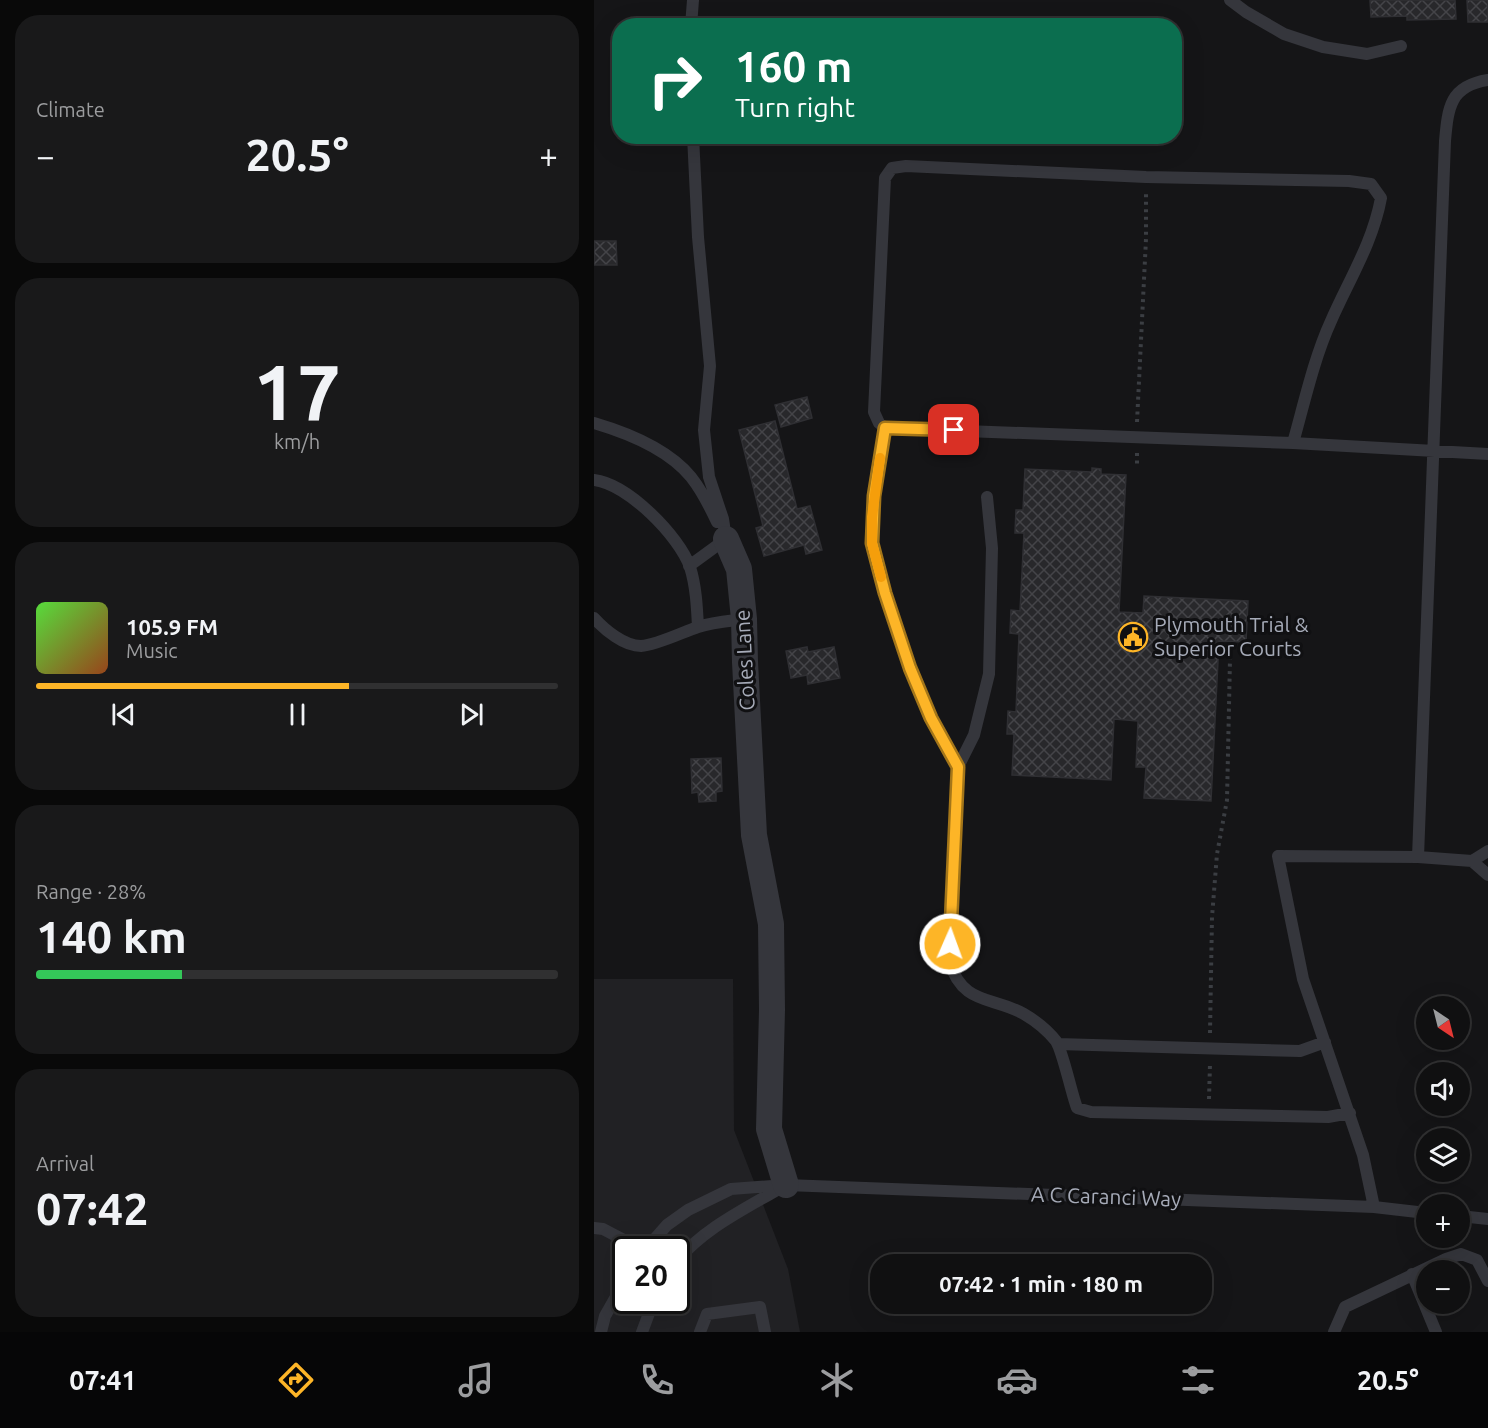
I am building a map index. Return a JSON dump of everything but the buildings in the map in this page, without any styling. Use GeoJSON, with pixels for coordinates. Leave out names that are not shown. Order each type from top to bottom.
{"type":"FeatureCollection","features":[{"type":"Feature","properties":{"kind":"street","name":"Coles Lane"},"geometry":{"type":"LineString","coordinates":[[726,539],[739,569],[744,619],[754,835],[771,924],[772,1010],[769,1129],[786,1185]]}},
{"type":"Feature","properties":{"kind":"lane"},"geometry":{"type":"LineString","coordinates":[[692,18],[693,0]]}},
{"type":"Feature","properties":{"kind":"lane"},"geometry":{"type":"LineString","coordinates":[[1230,0],[1284,34],[1323,47],[1367,54],[1401,46]]}},
{"type":"Feature","properties":{"kind":"lane"},"geometry":{"type":"LineString","coordinates":[[1418,857],[1432,451],[1447,120],[1451,104],[1460,90],[1471,82],[1488,80]]}},
{"type":"Feature","properties":{"kind":"lane","name":"Coles Lane"},"geometry":{"type":"LineString","coordinates":[[693,144],[698,237],[710,366],[704,430],[709,477],[723,519],[726,539]]}},
{"type":"Feature","properties":{"kind":"lane"},"geometry":{"type":"LineString","coordinates":[[1293,443],[1330,323],[1366,249],[1377,220],[1381,198],[1371,184],[1349,181],[1146,177],[906,166],[892,168],[885,178],[874,412],[879,423],[885,428],[1293,443],[1488,454]]}},
{"type":"Feature","properties":{"kind":"lane"},"geometry":{"type":"LineString","coordinates":[[594,423],[628,435],[672,459],[690,476],[699,489],[726,539],[689,566]]}},
{"type":"Feature","properties":{"kind":"lane"},"geometry":{"type":"LineString","coordinates":[[885,428],[874,496],[872,543],[885,593],[910,668],[931,718],[958,767]]}},
{"type":"Feature","properties":{"kind":"lane"},"geometry":{"type":"LineString","coordinates":[[594,480],[624,492],[644,507],[671,534],[689,566],[697,600],[698,627]]}},
{"type":"Feature","properties":{"kind":"lane"},"geometry":{"type":"LineString","coordinates":[[987,498],[992,548],[989,674],[974,735],[958,767],[949,960],[953,976],[980,999],[1023,1014],[1045,1030],[1058,1044],[1077,1108],[1091,1112],[1328,1118],[1350,1113]]}},
{"type":"Feature","properties":{"kind":"lane"},"geometry":{"type":"LineString","coordinates":[[594,618],[601,626],[620,639],[641,646],[678,636],[698,627],[744,619]]}},
{"type":"Feature","properties":{"kind":"lane"},"geometry":{"type":"LineString","coordinates":[[1374,1207],[1363,1155],[1350,1113],[1303,979],[1278,856],[1418,857],[1472,861],[1488,851]]}},
{"type":"Feature","properties":{"kind":"lane"},"geometry":{"type":"LineString","coordinates":[[1472,861],[1488,875]]}},
{"type":"Feature","properties":{"kind":"lane"},"geometry":{"type":"LineString","coordinates":[[1058,1044],[1300,1051],[1325,1042]]}},
{"type":"Feature","properties":{"kind":"lane"},"geometry":{"type":"LineString","coordinates":[[690,1246],[709,1231],[786,1185]]}},
{"type":"Feature","properties":{"kind":"lane","name":"A C Caranci Way"},"geometry":{"type":"LineString","coordinates":[[657,1236],[667,1225],[688,1210],[731,1189],[786,1185],[1374,1207],[1416,1212]]}},
{"type":"Feature","properties":{"kind":"lane"},"geometry":{"type":"LineString","coordinates":[[1470,1217],[1488,1220]]}},
{"type":"Feature","properties":{"kind":"lane"},"geometry":{"type":"LineString","coordinates":[[594,1228],[603,1229],[617,1236]]}},
{"type":"Feature","properties":{"kind":"lane"},"geometry":{"type":"LineString","coordinates":[[1334,1332],[1345,1307],[1412,1274],[1461,1254],[1477,1260],[1488,1281]]}},
{"type":"Feature","properties":{"kind":"lane"},"geometry":{"type":"LineString","coordinates":[[1412,1274],[1437,1332]]}},
{"type":"Feature","properties":{"kind":"lane"},"geometry":{"type":"LineString","coordinates":[[601,1332],[605,1316],[612,1304]]}},
{"type":"Feature","properties":{"kind":"lane"},"geometry":{"type":"LineString","coordinates":[[700,1332],[707,1314],[760,1306],[765,1332]]}},
{"type":"Feature","properties":{"kind":"lane"},"geometry":{"type":"LineString","coordinates":[[642,1332],[649,1314]]}},
{"type":"Feature","properties":{"kind":"path"},"geometry":{"type":"LineString","coordinates":[[1137,465],[1146,239],[1146,177]]}},
{"type":"Feature","properties":{"kind":"path"},"geometry":{"type":"LineString","coordinates":[[1209,1115],[1212,917],[1217,854],[1227,800],[1230,659]]}},
{"type":"Feature","properties":{"kind":"shaded area"},"geometry":{"type":"Polygon","coordinates":[[[594,979],[733,979],[734,1130],[788,1269],[800,1332],[594,1332],[594,979]]]}},
{"type":"Feature","properties":{"kind":"slow traffic"},"geometry":{"type":"LineString","coordinates":[[880,458],[872,517],[872,543],[881,577]]}},
{"type":"Feature","properties":{"kind":"place","name":"Plymouth Trial & Superior Courts"},"geometry":{"type":"Point","coordinates":[1133,637]}},
{"type":"Feature","properties":{"kind":"route"},"geometry":{"type":"LineString","coordinates":[[950,944],[958,767],[931,718],[910,668],[885,593],[872,543],[872,517],[876,476],[885,428],[954,430]]}}]}
